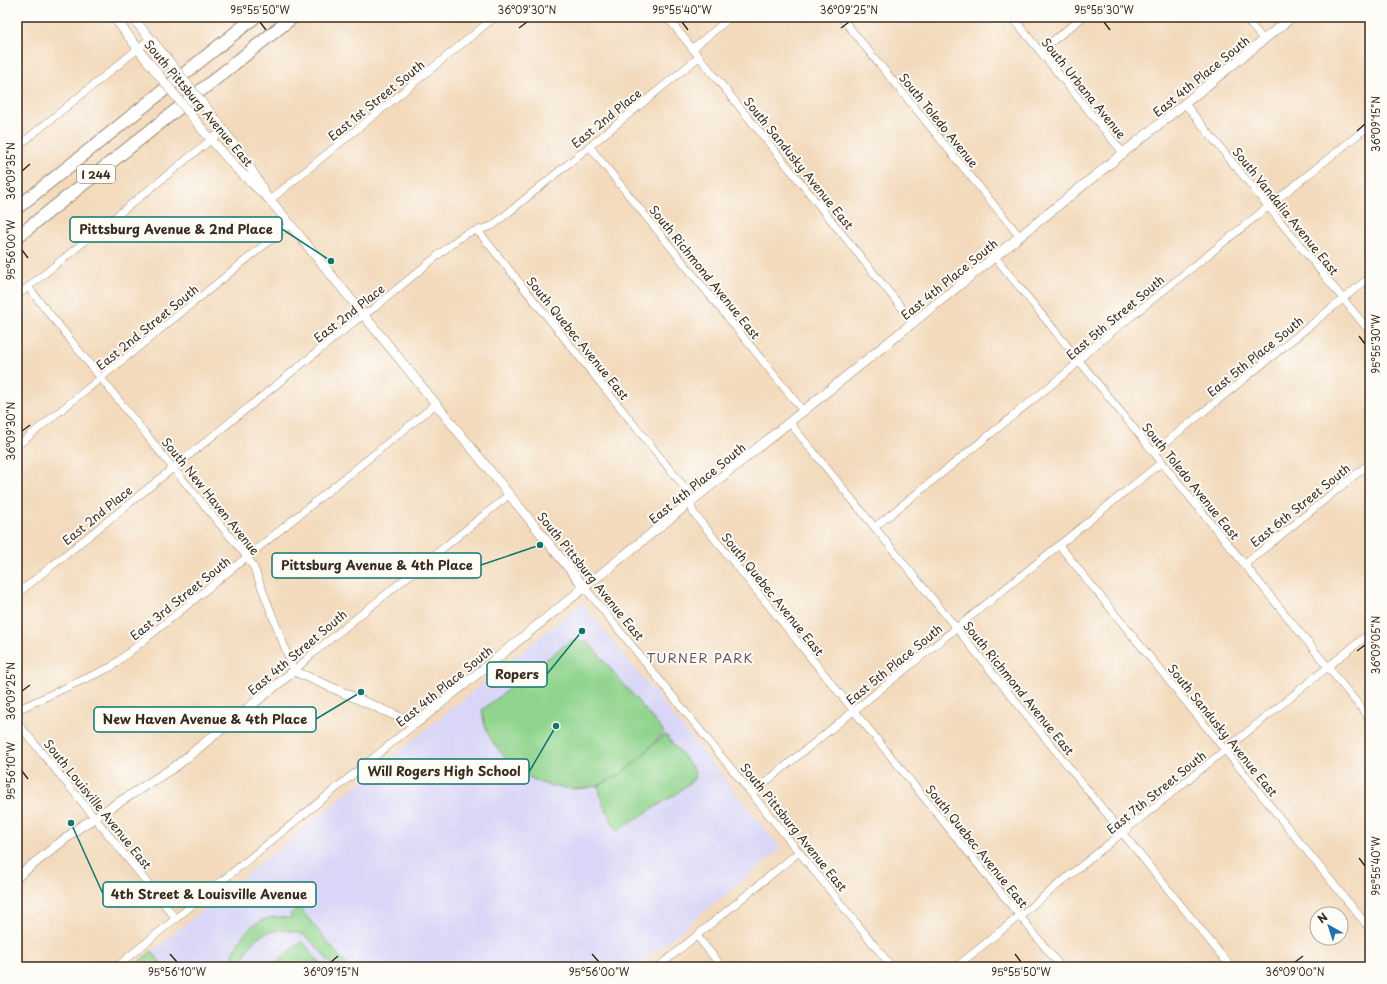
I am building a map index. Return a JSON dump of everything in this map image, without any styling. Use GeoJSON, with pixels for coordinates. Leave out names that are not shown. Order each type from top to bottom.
{"type":"FeatureCollection","features":[{"type":"Feature","properties":{"kind":"highway","name":"I 244"},"geometry":{"type":"LineString","coordinates":[[17,208],[255,17]]}},
{"type":"Feature","properties":{"kind":"highway","name":"I 244"},"geometry":{"type":"LineString","coordinates":[[17,237],[293,17]]}},
{"type":"Feature","properties":{"kind":"street","name":"South Pittsburg Avenue East"},"geometry":{"type":"LineString","coordinates":[[114,17],[137,49],[211,140],[237,169],[270,200],[290,224],[892,967]]}},
{"type":"Feature","properties":{"kind":"street","name":"South Pittsburg Avenue East"},"geometry":{"type":"LineString","coordinates":[[132,17],[223,130],[246,161],[270,200]]}},
{"type":"Feature","properties":{"kind":"street","name":"East 1st Street South"},"geometry":{"type":"LineString","coordinates":[[270,200],[495,17]]}},
{"type":"Feature","properties":{"kind":"street","name":"South Sandusky Avenue East"},"geometry":{"type":"LineString","coordinates":[[667,17],[914,323]]}},
{"type":"Feature","properties":{"kind":"street"},"geometry":{"type":"LineString","coordinates":[[692,49],[731,17]]}},
{"type":"Feature","properties":{"kind":"street","name":"South Toledo Avenue"},"geometry":{"type":"LineString","coordinates":[[841,17],[1020,237]]}},
{"type":"Feature","properties":{"kind":"street","name":"South Urbana Avenue"},"geometry":{"type":"LineString","coordinates":[[1012,17],[1124,154]]}},
{"type":"Feature","properties":{"kind":"street"},"geometry":{"type":"LineString","coordinates":[[1040,52],[1083,17]]}},
{"type":"Feature","properties":{"kind":"street"},"geometry":{"type":"LineString","coordinates":[[1244,17],[1264,40]]}},
{"type":"Feature","properties":{"kind":"street","name":"East 4th Place South"},"geometry":{"type":"LineString","coordinates":[[116,967],[1292,17]]}},
{"type":"Feature","properties":{"kind":"street"},"geometry":{"type":"LineString","coordinates":[[17,147],[150,39]]}},
{"type":"Feature","properties":{"kind":"street","name":"East 2nd Place"},"geometry":{"type":"LineString","coordinates":[[17,594],[342,332],[374,308],[454,242],[465,234],[492,226],[699,57]]}},
{"type":"Feature","properties":{"kind":"street","name":"South Vandalia Avenue East"},"geometry":{"type":"LineString","coordinates":[[1185,104],[1370,332]]}},
{"type":"Feature","properties":{"kind":"street","name":"East 5th Street South"},"geometry":{"type":"LineString","coordinates":[[875,527],[1071,369],[1093,347],[1370,125]]}},
{"type":"Feature","properties":{"kind":"street"},"geometry":{"type":"LineString","coordinates":[[17,296],[223,130]]}},
{"type":"Feature","properties":{"kind":"street","name":"South Richmond Avenue East"},"geometry":{"type":"LineString","coordinates":[[589,146],[804,412]]}},
{"type":"Feature","properties":{"kind":"street","name":"East 2nd Street South"},"geometry":{"type":"LineString","coordinates":[[17,446],[290,224]]}},
{"type":"Feature","properties":{"kind":"street","name":"South Quebec Avenue East"},"geometry":{"type":"LineString","coordinates":[[478,231],[689,493],[693,512],[1061,967]]}},
{"type":"Feature","properties":{"kind":"street","name":"South Toledo Avenue East"},"geometry":{"type":"LineString","coordinates":[[995,257],[1370,719]]}},
{"type":"Feature","properties":{"kind":"street","name":"East 5th Place South"},"geometry":{"type":"LineString","coordinates":[[1154,452],[1370,277]]}},
{"type":"Feature","properties":{"kind":"street","name":"South New Haven Avenue"},"geometry":{"type":"LineString","coordinates":[[28,288],[100,379],[248,558],[254,568],[294,671]]}},
{"type":"Feature","properties":{"kind":"street","name":"East 3rd Street South"},"geometry":{"type":"LineString","coordinates":[[17,710],[111,667],[248,558],[436,404]]}},
{"type":"Feature","properties":{"kind":"street","name":"South Richmond Avenue East"},"geometry":{"type":"LineString","coordinates":[[790,423],[1231,967]]}},
{"type":"Feature","properties":{"kind":"street","name":"East 5th Place South"},"geometry":{"type":"LineString","coordinates":[[752,793],[1162,462]]}},
{"type":"Feature","properties":{"kind":"street","name":"East 6th Street South"},"geometry":{"type":"LineString","coordinates":[[1244,565],[1370,463]]}},
{"type":"Feature","properties":{"kind":"street","name":"East 4th Street South"},"geometry":{"type":"LineString","coordinates":[[17,877],[67,837],[95,817],[176,766],[510,494]]}},
{"type":"Feature","properties":{"kind":"street","name":"South Sandusky Avenue East"},"geometry":{"type":"LineString","coordinates":[[1059,545],[1370,929]]}},
{"type":"Feature","properties":{"kind":"street","name":"East 7th Street South"},"geometry":{"type":"LineString","coordinates":[[956,967],[1370,633]]}},
{"type":"Feature","properties":{"kind":"street"},"geometry":{"type":"LineString","coordinates":[[294,671],[415,724]]}},
{"type":"Feature","properties":{"kind":"street","name":"South Louisville Avenue East"},"geometry":{"type":"LineString","coordinates":[[17,722],[176,919]]}},
{"type":"Feature","properties":{"kind":"street"},"geometry":{"type":"LineString","coordinates":[[658,967],[799,852]]}},
{"type":"Feature","properties":{"kind":"street"},"geometry":{"type":"LineString","coordinates":[[697,936],[722,967]]}},
{"type":"Feature","properties":{"kind":"shaded area"},"geometry":{"type":"Polygon","coordinates":[[[582,603],[781,849],[636,967],[164,967],[152,951],[582,603]]]}},
{"type":"Feature","properties":{"kind":"green space"},"geometry":{"type":"Polygon","coordinates":[[[571,640],[588,642],[664,732],[640,757],[612,779],[602,784],[580,789],[560,788],[541,783],[532,779],[515,767],[493,743],[484,723],[482,710],[571,640]]]}},
{"type":"Feature","properties":{"kind":"green space"},"geometry":{"type":"Polygon","coordinates":[[[665,734],[695,771],[694,779],[676,794],[617,831],[603,804],[598,786],[622,774],[665,734]]]}},
{"type":"Feature","properties":{"kind":"green space"},"geometry":{"type":"Polygon","coordinates":[[[299,907],[348,967],[333,967],[311,941],[303,935],[297,932],[282,930],[268,932],[256,939],[248,949],[241,967],[230,967],[239,942],[250,928],[265,919],[274,917],[292,918],[290,914],[299,907]]]}},
{"type":"Feature","properties":{"kind":"green space"},"geometry":{"type":"Polygon","coordinates":[[[302,941],[323,967],[270,967],[302,941]]]}},
{"type":"Feature","properties":{"kind":"green space"},"geometry":{"type":"Polygon","coordinates":[[[152,951],[164,967],[132,967],[152,951]]]}},
{"type":"Feature","properties":{"kind":"place","name":"Pittsburg Avenue & 2nd Place"},"geometry":{"type":"Point","coordinates":[331,261]}},
{"type":"Feature","properties":{"kind":"place","name":"Pittsburg Avenue & 4th Place"},"geometry":{"type":"Point","coordinates":[540,545]}},
{"type":"Feature","properties":{"kind":"place","name":"Ropers"},"geometry":{"type":"Point","coordinates":[582,631]}},
{"type":"Feature","properties":{"kind":"place","name":"New Haven Avenue & 4th Place"},"geometry":{"type":"Point","coordinates":[361,692]}},
{"type":"Feature","properties":{"kind":"place","name":"Will Rogers High School"},"geometry":{"type":"Point","coordinates":[556,726]}},
{"type":"Feature","properties":{"kind":"place","name":"4th Street & Louisville Avenue"},"geometry":{"type":"Point","coordinates":[71,823]}},
{"type":"Feature","properties":{"kind":"district","name":"TURNER PARK"},"geometry":{"type":"Point","coordinates":[700,657]}}]}
